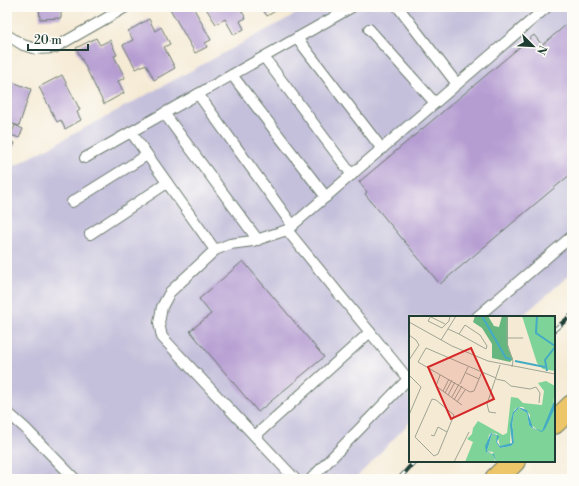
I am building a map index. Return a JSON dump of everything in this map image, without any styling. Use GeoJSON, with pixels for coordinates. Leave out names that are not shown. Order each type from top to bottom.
{"type":"FeatureCollection","features":[{"type":"Feature","properties":{"kind":"main road"},"geometry":{"type":"LineString","coordinates":[[555,422],[572,406]]}},
{"type":"Feature","properties":{"kind":"main road"},"geometry":{"type":"LineString","coordinates":[[496,479],[513,462]]}},
{"type":"Feature","properties":{"kind":"lane"},"geometry":{"type":"LineString","coordinates":[[7,35],[23,45],[36,50],[54,48],[126,7]]}},
{"type":"Feature","properties":{"kind":"lane"},"geometry":{"type":"LineString","coordinates":[[85,158],[352,7]]}},
{"type":"Feature","properties":{"kind":"lane"},"geometry":{"type":"LineString","coordinates":[[398,7],[457,84]]}},
{"type":"Feature","properties":{"kind":"lane"},"geometry":{"type":"LineString","coordinates":[[294,479],[162,337],[159,323],[162,307],[170,292],[215,250],[230,244],[258,240],[290,228],[547,7]]}},
{"type":"Feature","properties":{"kind":"lane"},"geometry":{"type":"LineString","coordinates":[[369,29],[435,103]]}},
{"type":"Feature","properties":{"kind":"lane"},"geometry":{"type":"LineString","coordinates":[[296,38],[382,149]]}},
{"type":"Feature","properties":{"kind":"lane"},"geometry":{"type":"LineString","coordinates":[[264,57],[352,175]]}},
{"type":"Feature","properties":{"kind":"lane"},"geometry":{"type":"LineString","coordinates":[[232,75],[326,197]]}},
{"type":"Feature","properties":{"kind":"lane"},"geometry":{"type":"LineString","coordinates":[[198,94],[290,228],[370,332],[409,378],[311,479]]}},
{"type":"Feature","properties":{"kind":"lane"},"geometry":{"type":"LineString","coordinates":[[164,113],[258,240]]}},
{"type":"Feature","properties":{"kind":"lane"},"geometry":{"type":"LineString","coordinates":[[131,132],[215,250]]}},
{"type":"Feature","properties":{"kind":"lane"},"geometry":{"type":"LineString","coordinates":[[72,202],[147,155]]}},
{"type":"Feature","properties":{"kind":"lane"},"geometry":{"type":"LineString","coordinates":[[90,234],[167,183]]}},
{"type":"Feature","properties":{"kind":"lane"},"geometry":{"type":"LineString","coordinates":[[479,316],[572,236]]}},
{"type":"Feature","properties":{"kind":"lane"},"geometry":{"type":"LineString","coordinates":[[255,436],[370,332]]}},
{"type":"Feature","properties":{"kind":"lane"},"geometry":{"type":"LineString","coordinates":[[7,412],[25,428],[75,479]]}},
{"type":"Feature","properties":{"kind":"shaded area"},"geometry":{"type":"Polygon","coordinates":[[[309,7],[572,7],[572,273],[522,316],[409,316],[409,423],[355,479],[7,479],[7,170],[309,7]]]}},
{"type":"Feature","properties":{"kind":"building"},"geometry":{"type":"Polygon","coordinates":[[[39,7],[61,7],[61,18],[40,19],[39,7]]]}},
{"type":"Feature","properties":{"kind":"building"},"geometry":{"type":"Polygon","coordinates":[[[169,7],[193,7],[211,40],[205,43],[207,47],[195,53],[169,7]]]}},
{"type":"Feature","properties":{"kind":"building"},"geometry":{"type":"Polygon","coordinates":[[[205,7],[239,7],[246,18],[240,21],[244,29],[234,35],[225,19],[216,24],[205,7]]]}},
{"type":"Feature","properties":{"kind":"building"},"geometry":{"type":"Polygon","coordinates":[[[261,7],[282,7],[267,16],[261,7]]]}},
{"type":"Feature","properties":{"kind":"building"},"geometry":{"type":"Polygon","coordinates":[[[149,19],[155,31],[161,27],[170,44],[164,47],[175,68],[154,80],[146,64],[136,69],[123,45],[133,40],[128,31],[149,19]]]}},
{"type":"Feature","properties":{"kind":"building"},"geometry":{"type":"Polygon","coordinates":[[[572,20],[572,173],[440,284],[365,194],[367,192],[359,182],[534,35],[542,45],[572,20]]]}},
{"type":"Feature","properties":{"kind":"building"},"geometry":{"type":"Polygon","coordinates":[[[96,38],[100,45],[110,40],[117,55],[114,56],[125,78],[118,81],[124,93],[104,104],[76,48],[96,38]]]}},
{"type":"Feature","properties":{"kind":"building"},"geometry":{"type":"Polygon","coordinates":[[[62,75],[80,110],[77,112],[81,120],[65,129],[61,120],[57,122],[39,87],[62,75]]]}},
{"type":"Feature","properties":{"kind":"building"},"geometry":{"type":"Polygon","coordinates":[[[7,80],[31,89],[19,126],[10,123],[7,131],[7,80]]]}},
{"type":"Feature","properties":{"kind":"building"},"geometry":{"type":"Polygon","coordinates":[[[15,125],[23,129],[19,138],[11,135],[15,125]]]}},
{"type":"Feature","properties":{"kind":"building"},"geometry":{"type":"Polygon","coordinates":[[[8,140],[15,143],[13,148],[7,146],[8,140]]]}},
{"type":"Feature","properties":{"kind":"building"},"geometry":{"type":"Polygon","coordinates":[[[243,261],[324,357],[258,412],[190,331],[211,314],[199,299],[243,261]]]}},
{"type":"Feature","properties":{"kind":"building"},"geometry":{"type":"Polygon","coordinates":[[[235,475],[239,479],[231,479],[235,475]]]}},
{"type":"Feature","properties":{"kind":"railway"},"geometry":{"type":"LineString","coordinates":[[555,329],[572,315]]}},
{"type":"Feature","properties":{"kind":"railway"},"geometry":{"type":"LineString","coordinates":[[399,479],[414,462]]}}]}
